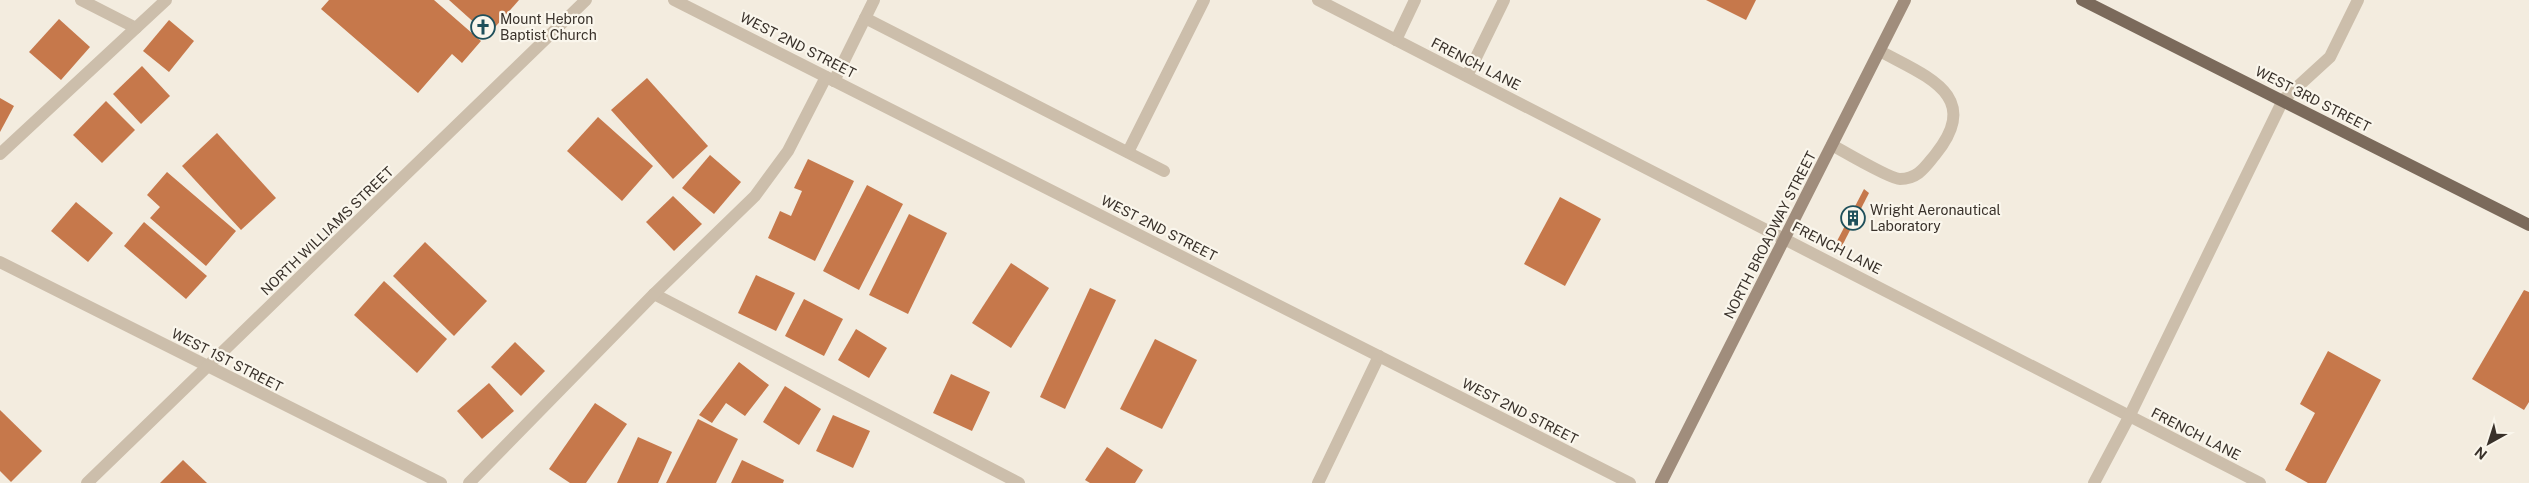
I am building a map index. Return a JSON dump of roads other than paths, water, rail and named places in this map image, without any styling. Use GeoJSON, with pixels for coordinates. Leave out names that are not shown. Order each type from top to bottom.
{"type":"FeatureCollection","features":[{"type":"Feature","properties":{"kind":"main road","name":"WEST 3RD STREET"},"geometry":{"type":"LineString","coordinates":[[2082,0],[2529,225]]}},
{"type":"Feature","properties":{"kind":"street"},"geometry":{"type":"LineString","coordinates":[[81,0],[136,28]]}},
{"type":"Feature","properties":{"kind":"street"},"geometry":{"type":"LineString","coordinates":[[0,154],[166,0]]}},
{"type":"Feature","properties":{"kind":"street","name":"NORTH WILLIAMS STREET"},"geometry":{"type":"LineString","coordinates":[[87,483],[586,0]]}},
{"type":"Feature","properties":{"kind":"street","name":"WEST 2ND STREET"},"geometry":{"type":"LineString","coordinates":[[674,0],[1630,483]]}},
{"type":"Feature","properties":{"kind":"street"},"geometry":{"type":"LineString","coordinates":[[469,483],[654,294],[755,196],[788,152],[866,18],[874,0]]}},
{"type":"Feature","properties":{"kind":"street"},"geometry":{"type":"LineString","coordinates":[[1128,152],[1204,0]]}},
{"type":"Feature","properties":{"kind":"street","name":"FRENCH LANE"},"geometry":{"type":"LineString","coordinates":[[1318,0],[2260,483]]}},
{"type":"Feature","properties":{"kind":"street"},"geometry":{"type":"LineString","coordinates":[[1396,40],[1415,0]]}},
{"type":"Feature","properties":{"kind":"street"},"geometry":{"type":"LineString","coordinates":[[1467,76],[1504,0]]}},
{"type":"Feature","properties":{"kind":"street","name":"NORTH BROADWAY STREET"},"geometry":{"type":"LineString","coordinates":[[1660,483],[1905,0]]}},
{"type":"Feature","properties":{"kind":"street"},"geometry":{"type":"LineString","coordinates":[[2094,483],[2129,417],[2283,100],[2330,57],[2358,0]]}},
{"type":"Feature","properties":{"kind":"street"},"geometry":{"type":"LineString","coordinates":[[866,18],[1164,171]]}},
{"type":"Feature","properties":{"kind":"street"},"geometry":{"type":"LineString","coordinates":[[1832,145],[1898,179],[1919,175],[1940,149],[1955,119],[1951,99],[1938,84],[1880,50]]}},
{"type":"Feature","properties":{"kind":"street","name":"WEST 1ST STREET"},"geometry":{"type":"LineString","coordinates":[[0,262],[441,483]]}},
{"type":"Feature","properties":{"kind":"street"},"geometry":{"type":"LineString","coordinates":[[654,294],[1019,483]]}},
{"type":"Feature","properties":{"kind":"street"},"geometry":{"type":"LineString","coordinates":[[1318,483],[1379,356]]}},
{"type":"Feature","properties":{"kind":"place","name":"Mount Hebron Baptist Church"},"geometry":{"type":"Point","coordinates":[483,27]}},
{"type":"Feature","properties":{"kind":"place","name":"Wright Aeronautical Laboratory"},"geometry":{"type":"Point","coordinates":[1853,218]}}]}
